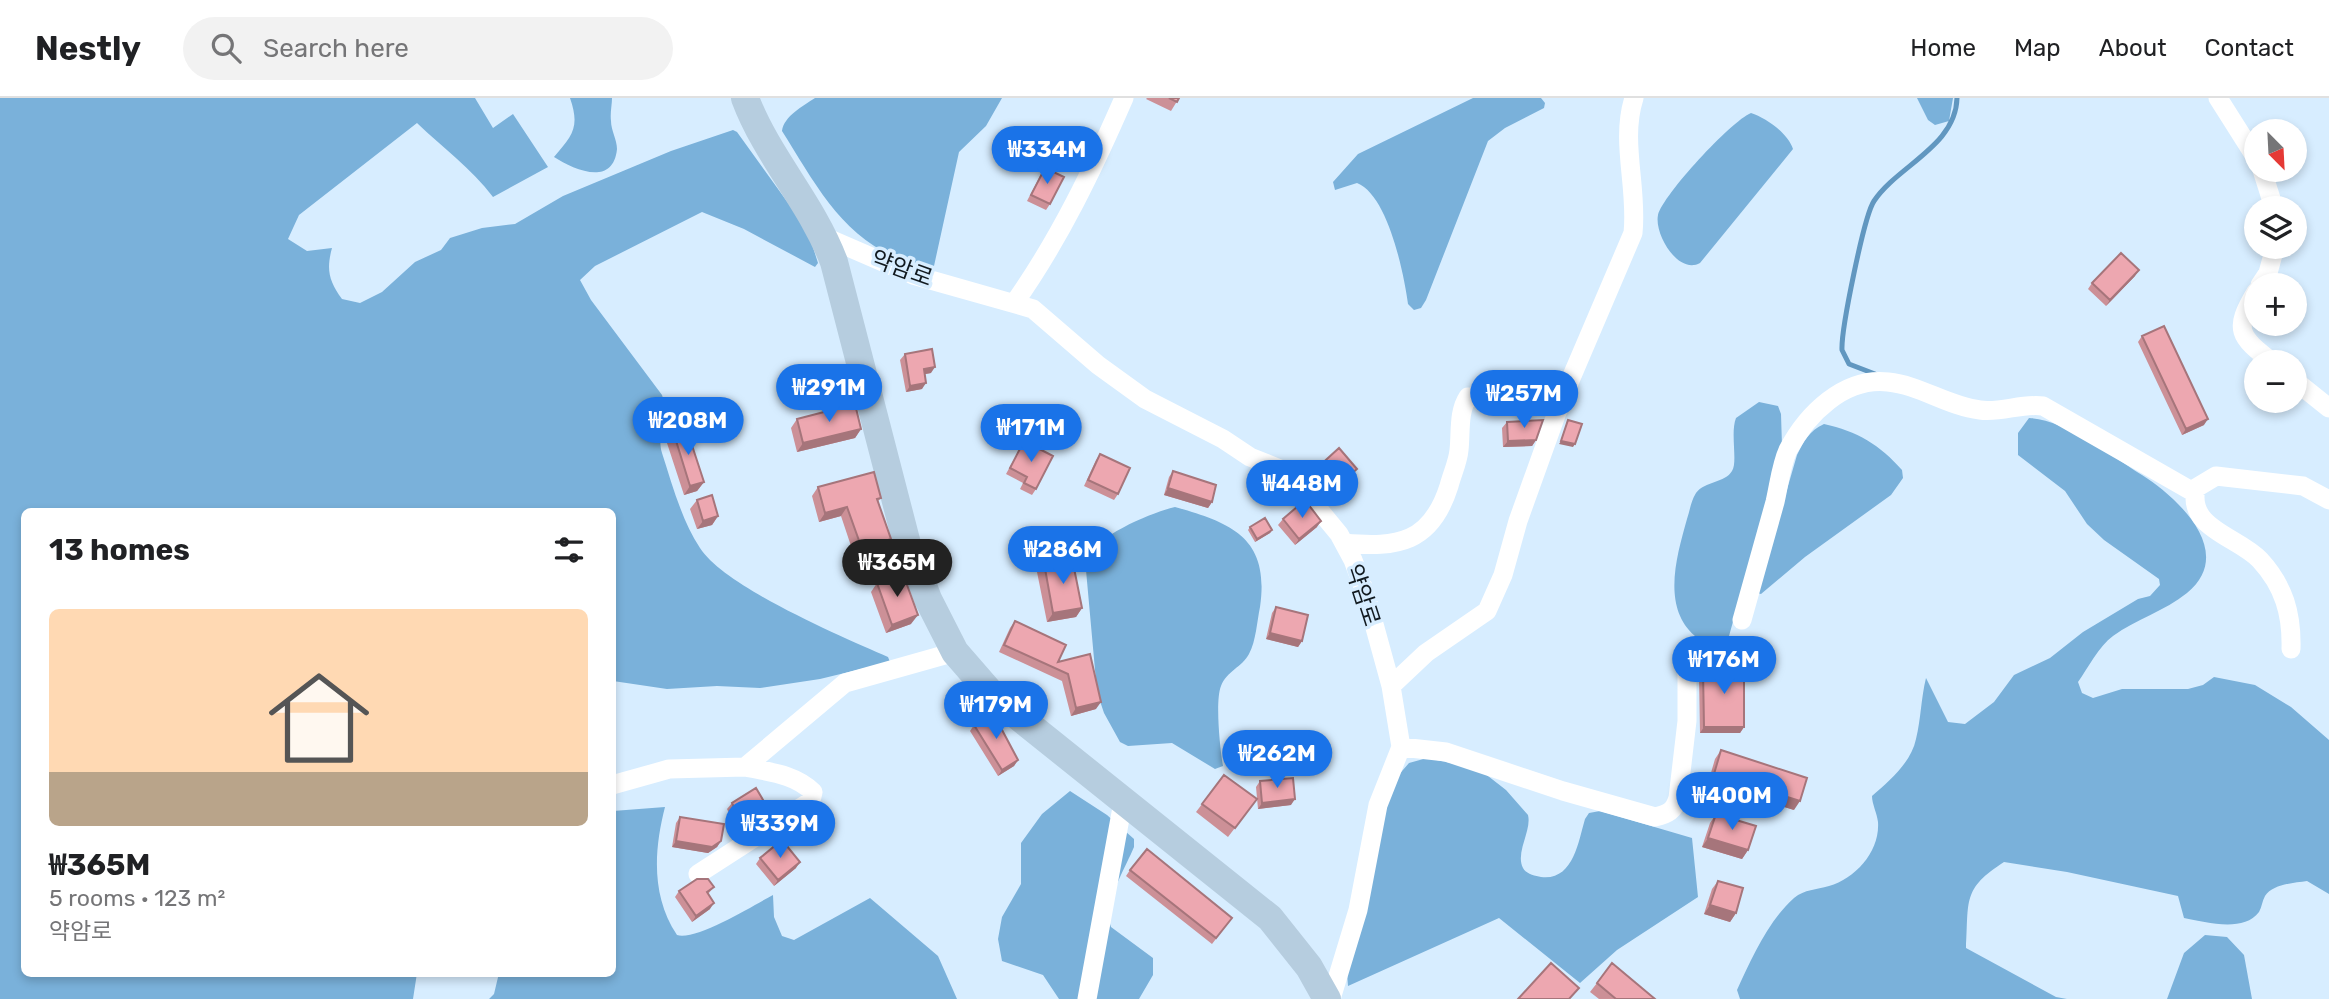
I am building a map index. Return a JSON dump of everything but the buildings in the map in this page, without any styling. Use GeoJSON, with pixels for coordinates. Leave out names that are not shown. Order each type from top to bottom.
{"type":"FeatureCollection","features":[{"type":"Feature","properties":{"kind":"street","name":"약암로"},"geometry":{"type":"LineString","coordinates":[[745,98],[766,142],[825,237],[834,262],[908,544],[928,599],[955,652],[995,698],[1270,918],[1310,967],[1329,999]]}},
{"type":"Feature","properties":{"kind":"street"},"geometry":{"type":"LineString","coordinates":[[1015,302],[1049,252],[1076,204],[1125,98]]}},
{"type":"Feature","properties":{"kind":"street"},"geometry":{"type":"LineString","coordinates":[[1391,686],[1426,653],[1487,611],[1503,575],[1518,521],[1560,404],[1633,233],[1636,208],[1627,126],[1634,98]]}},
{"type":"Feature","properties":{"kind":"street"},"geometry":{"type":"LineString","coordinates":[[2218,98],[2244,139]]}},
{"type":"Feature","properties":{"kind":"street","name":"약암로"},"geometry":{"type":"LineString","coordinates":[[825,237],[913,275],[1015,302],[1043,315],[1098,365],[1145,399],[1223,439],[1250,457],[1280,469],[1323,512],[1344,542],[1366,595],[1391,686],[1401,747],[1378,805],[1358,910],[1329,999]]}},
{"type":"Feature","properties":{"kind":"street"},"geometry":{"type":"LineString","coordinates":[[2244,312],[2241,330],[2247,343],[2256,350]]}},
{"type":"Feature","properties":{"kind":"street"},"geometry":{"type":"LineString","coordinates":[[1742,621],[1787,453],[1803,425],[1820,407],[1836,394],[1856,386],[1889,382],[1959,407],[1986,411],[2028,404],[2043,406],[2195,493]]}},
{"type":"Feature","properties":{"kind":"street"},"geometry":{"type":"LineString","coordinates":[[2307,390],[2329,408]]}},
{"type":"Feature","properties":{"kind":"street"},"geometry":{"type":"LineString","coordinates":[[1344,542],[1372,545],[1397,543],[1421,534],[1434,521],[1459,453],[1462,405],[1468,397],[1560,404]]}},
{"type":"Feature","properties":{"kind":"street"},"geometry":{"type":"LineString","coordinates":[[2291,649],[2290,614],[2278,585],[2260,560],[2243,545],[2214,531],[2203,519],[2197,509],[2195,493],[2203,481],[2216,475],[2303,486],[2329,500]]}},
{"type":"Feature","properties":{"kind":"street"},"geometry":{"type":"LineString","coordinates":[[745,767],[845,683],[955,652]]}},
{"type":"Feature","properties":{"kind":"street"},"geometry":{"type":"LineString","coordinates":[[1401,747],[1446,752],[1588,798],[1655,817],[1665,815],[1675,808],[1678,798],[1687,721],[1688,670]]}},
{"type":"Feature","properties":{"kind":"street"},"geometry":{"type":"LineString","coordinates":[[616,784],[669,769],[745,767],[783,775],[805,784],[813,792],[811,801],[698,874]]}},
{"type":"Feature","properties":{"kind":"street"},"geometry":{"type":"LineString","coordinates":[[1087,999],[1123,802]]}},
{"type":"Feature","properties":{"kind":"shaded area"},"geometry":{"type":"Polygon","coordinates":[[[0,98],[475,98],[493,128],[513,114],[548,167],[493,197],[466,167],[417,123],[299,215],[288,239],[307,251],[332,248],[329,269],[334,287],[342,299],[360,303],[382,292],[415,262],[441,250],[450,238],[482,228],[515,224],[563,196],[671,151],[733,130],[737,132],[809,235],[818,263],[815,267],[744,229],[702,212],[595,266],[580,280],[591,300],[662,395],[662,453],[683,514],[700,548],[734,579],[759,595],[888,657],[890,662],[820,679],[760,688],[717,686],[667,689],[616,681],[616,508],[21,508],[21,977],[416,977],[413,999],[0,999],[0,98]]]}},
{"type":"Feature","properties":{"kind":"shaded area"},"geometry":{"type":"Polygon","coordinates":[[[570,98],[612,98],[611,124],[617,149],[614,161],[600,172],[581,170],[554,157],[573,130],[574,116],[570,98]]]}},
{"type":"Feature","properties":{"kind":"shaded area"},"geometry":{"type":"Polygon","coordinates":[[[815,98],[1002,98],[986,126],[959,152],[934,266],[907,261],[866,240],[848,225],[819,190],[782,131],[790,116],[815,98]]]}},
{"type":"Feature","properties":{"kind":"shaded area"},"geometry":{"type":"Polygon","coordinates":[[[1473,98],[1541,98],[1545,103],[1544,108],[1505,128],[1488,141],[1426,300],[1421,308],[1414,310],[1408,304],[1393,237],[1377,203],[1368,190],[1357,183],[1335,190],[1333,182],[1358,154],[1473,98]]]}},
{"type":"Feature","properties":{"kind":"shaded area"},"geometry":{"type":"Polygon","coordinates":[[[1917,98],[1953,98],[1949,121],[1935,125],[1928,120],[1917,98]]]}},
{"type":"Feature","properties":{"kind":"shaded area"},"geometry":{"type":"Polygon","coordinates":[[[1751,113],[1776,127],[1793,149],[1700,263],[1684,263],[1669,251],[1664,242],[1658,215],[1672,192],[1699,159],[1741,119],[1751,113]]]}},
{"type":"Feature","properties":{"kind":"shaded area"},"geometry":{"type":"Polygon","coordinates":[[[1759,402],[1778,406],[1781,414],[1782,446],[1729,636],[1721,641],[1708,642],[1695,636],[1684,624],[1678,611],[1674,580],[1679,548],[1696,493],[1704,486],[1725,478],[1734,467],[1736,418],[1759,402]]]}},
{"type":"Feature","properties":{"kind":"shaded area"},"geometry":{"type":"Polygon","coordinates":[[[2029,418],[2043,420],[2072,431],[2156,485],[2185,511],[2204,543],[2206,560],[2201,577],[2187,593],[2108,640],[2078,682],[2082,693],[2093,698],[2122,689],[2188,689],[2203,685],[2214,677],[2255,685],[2291,707],[2329,740],[2329,894],[2307,881],[2284,885],[2269,892],[2259,912],[2252,918],[2234,924],[2213,923],[2184,918],[2178,896],[2067,872],[2004,862],[1981,880],[1970,897],[1966,948],[2056,997],[2067,999],[1740,999],[1737,990],[1748,966],[1768,929],[1785,907],[1802,893],[1829,886],[1848,877],[1870,853],[1878,833],[1872,796],[1898,771],[1913,748],[1926,678],[1948,722],[1965,724],[1994,702],[2014,675],[2050,658],[2083,632],[2138,599],[2150,596],[2160,585],[2159,579],[2104,540],[2087,524],[2065,491],[2018,455],[2018,433],[2029,418]]]}},
{"type":"Feature","properties":{"kind":"shaded area"},"geometry":{"type":"Polygon","coordinates":[[[1824,424],[1857,435],[1876,446],[1902,470],[1903,478],[1891,495],[1805,557],[1761,594],[1757,593],[1797,455],[1814,430],[1824,424]]]}},
{"type":"Feature","properties":{"kind":"shaded area"},"geometry":{"type":"Polygon","coordinates":[[[1175,507],[1230,527],[1243,537],[1253,549],[1262,584],[1260,607],[1249,654],[1224,681],[1219,693],[1223,766],[1215,769],[1172,743],[1128,746],[1120,742],[1104,713],[1097,692],[1085,559],[1113,534],[1152,514],[1175,507]]]}},
{"type":"Feature","properties":{"kind":"shaded area"},"geometry":{"type":"Polygon","coordinates":[[[1427,758],[1479,769],[1506,790],[1528,815],[1521,862],[1528,873],[1552,877],[1567,867],[1576,849],[1585,819],[1589,813],[1600,811],[1692,838],[1698,897],[1617,950],[1580,983],[1499,918],[1348,986],[1347,973],[1382,812],[1396,778],[1409,763],[1427,758]]]}},
{"type":"Feature","properties":{"kind":"shaded area"},"geometry":{"type":"Polygon","coordinates":[[[1070,791],[1107,815],[1134,839],[1134,847],[1112,897],[1109,918],[1111,927],[1153,958],[1153,975],[1139,999],[1059,999],[1043,975],[1002,961],[998,939],[1002,917],[1021,884],[1021,843],[1042,814],[1070,791]]]}},
{"type":"Feature","properties":{"kind":"shaded area"},"geometry":{"type":"Polygon","coordinates":[[[665,807],[657,872],[663,905],[677,935],[711,928],[773,895],[774,917],[782,936],[794,940],[870,898],[938,956],[957,999],[489,999],[494,994],[498,977],[616,977],[616,811],[665,807]]]}},
{"type":"Feature","properties":{"kind":"shaded area"},"geometry":{"type":"Polygon","coordinates":[[[2205,935],[2227,937],[2244,955],[2252,999],[2167,999],[2184,953],[2205,935]]]}},
{"type":"Feature","properties":{"kind":"waterway"},"geometry":{"type":"LineString","coordinates":[[1875,374],[1849,364],[1842,350],[1849,298],[1870,211],[1884,188],[1924,154],[1947,129],[1954,115],[1957,98]]}}]}
